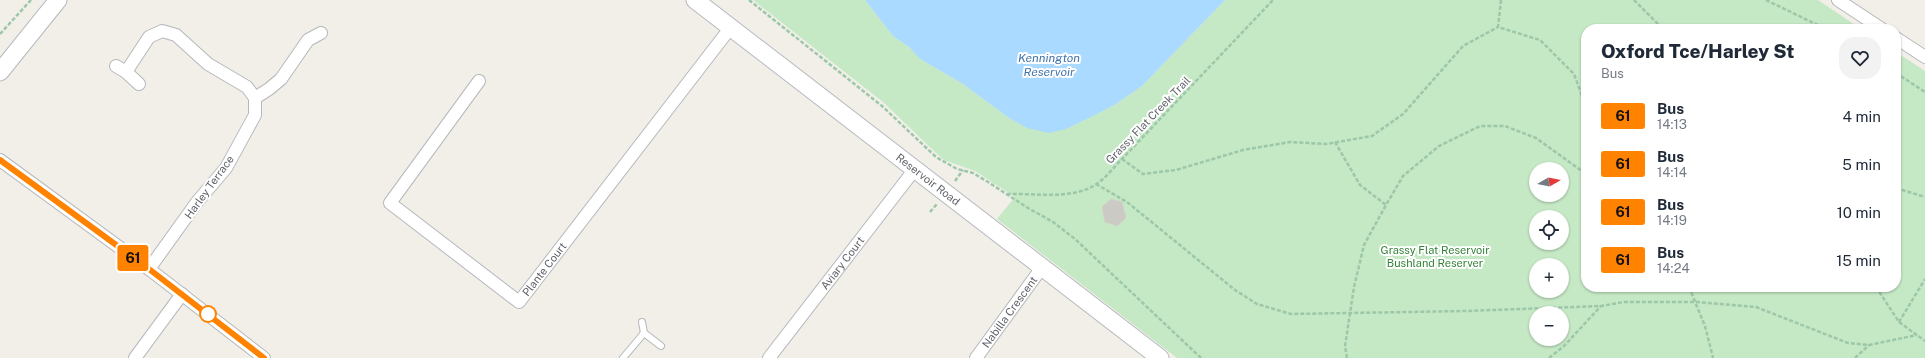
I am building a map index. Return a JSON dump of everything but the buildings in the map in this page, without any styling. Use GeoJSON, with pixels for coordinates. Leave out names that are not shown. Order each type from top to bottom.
{"type":"FeatureCollection","features":[{"type":"Feature","properties":{"kind":"main road"},"geometry":{"type":"LineString","coordinates":[[19,50],[48,0]]}},
{"type":"Feature","properties":{"kind":"main road"},"geometry":{"type":"LineString","coordinates":[[0,72],[58,0]]}},
{"type":"Feature","properties":{"kind":"main road","name":"Reservoir Road"},"geometry":{"type":"LineString","coordinates":[[695,0],[1043,266],[1160,358]]}},
{"type":"Feature","properties":{"kind":"street"},"geometry":{"type":"LineString","coordinates":[[1838,0],[1874,24]]}},
{"type":"Feature","properties":{"kind":"street","name":"Plante Court"},"geometry":{"type":"LineString","coordinates":[[479,81],[390,203],[519,302],[731,27]]}},
{"type":"Feature","properties":{"kind":"street"},"geometry":{"type":"LineString","coordinates":[[139,84],[121,69],[149,37],[162,31],[176,35],[208,64],[246,87],[254,98],[269,89],[281,79],[308,40],[321,33]]}},
{"type":"Feature","properties":{"kind":"street"},"geometry":{"type":"LineString","coordinates":[[1901,41],[1925,57]]}},
{"type":"Feature","properties":{"kind":"street","name":"Harley Terrace"},"geometry":{"type":"LineString","coordinates":[[149,269],[197,202],[226,168],[255,115],[254,98]]}},
{"type":"Feature","properties":{"kind":"street"},"geometry":{"type":"LineString","coordinates":[[0,160],[149,269],[264,358]]}},
{"type":"Feature","properties":{"kind":"street","name":"Aviary Court"},"geometry":{"type":"LineString","coordinates":[[769,358],[915,169]]}},
{"type":"Feature","properties":{"kind":"street","name":"Nabilla Crescent"},"geometry":{"type":"LineString","coordinates":[[976,358],[1043,266]]}},
{"type":"Feature","properties":{"kind":"street"},"geometry":{"type":"LineString","coordinates":[[135,358],[182,294]]}},
{"type":"Feature","properties":{"kind":"lane"},"geometry":{"type":"LineString","coordinates":[[642,322],[644,333],[661,346]]}},
{"type":"Feature","properties":{"kind":"lane"},"geometry":{"type":"LineString","coordinates":[[623,358],[644,333]]}},
{"type":"Feature","properties":{"kind":"path"},"geometry":{"type":"LineString","coordinates":[[0,34],[31,0]]}},
{"type":"Feature","properties":{"kind":"path"},"geometry":{"type":"LineString","coordinates":[[749,0],[882,106],[936,157],[957,169],[973,173],[1053,222],[1075,239],[1201,358]]}},
{"type":"Feature","properties":{"kind":"path","name":"Grassy Flat Creek Trail"},"geometry":{"type":"LineString","coordinates":[[1007,194],[1061,194],[1082,191],[1096,184],[1122,159],[1273,0]]}},
{"type":"Feature","properties":{"kind":"path"},"geometry":{"type":"LineString","coordinates":[[1498,27],[1501,0]]}},
{"type":"Feature","properties":{"kind":"path"},"geometry":{"type":"LineString","coordinates":[[1634,0],[1658,24]]}},
{"type":"Feature","properties":{"kind":"path"},"geometry":{"type":"LineString","coordinates":[[1766,0],[1816,24]]}},
{"type":"Feature","properties":{"kind":"path"},"geometry":{"type":"LineString","coordinates":[[1122,159],[1143,174],[1176,170],[1242,150],[1290,142],[1326,144],[1372,136],[1403,114],[1464,46],[1498,27],[1540,40],[1574,74],[1581,93]]}},
{"type":"Feature","properties":{"kind":"path"},"geometry":{"type":"LineString","coordinates":[[1901,76],[1925,92]]}},
{"type":"Feature","properties":{"kind":"path"},"geometry":{"type":"LineString","coordinates":[[1347,358],[1345,346],[1354,287],[1364,245],[1403,176],[1439,146],[1480,126],[1505,126],[1536,138],[1581,170]]}},
{"type":"Feature","properties":{"kind":"path"},"geometry":{"type":"LineString","coordinates":[[1335,142],[1360,185],[1386,205]]}},
{"type":"Feature","properties":{"kind":"path"},"geometry":{"type":"LineString","coordinates":[[1096,184],[1127,202],[1235,290],[1257,304],[1291,314],[1466,311],[1601,306],[1624,302],[1695,302],[1756,306],[1848,343],[1869,345],[1916,335]]}},
{"type":"Feature","properties":{"kind":"path"},"geometry":{"type":"LineString","coordinates":[[1901,189],[1925,196]]}},
{"type":"Feature","properties":{"kind":"path"},"geometry":{"type":"LineString","coordinates":[[1899,322],[1925,279]]}},
{"type":"Feature","properties":{"kind":"path"},"geometry":{"type":"LineString","coordinates":[[1691,292],[1705,326],[1713,358]]}},
{"type":"Feature","properties":{"kind":"path"},"geometry":{"type":"LineString","coordinates":[[1879,292],[1899,322],[1925,341]]}},
{"type":"Feature","properties":{"kind":"path"},"geometry":{"type":"LineString","coordinates":[[1549,358],[1564,346],[1601,306]]}},
{"type":"Feature","properties":{"kind":"path"},"geometry":{"type":"LineString","coordinates":[[1856,358],[1869,345]]}},
{"type":"Feature","properties":{"kind":"green space","name":"Grassy Flat Reservoir Bushland Reserver"},"geometry":{"type":"Polygon","coordinates":[[[753,0],[865,0],[893,36],[909,47],[920,59],[963,84],[1009,118],[1027,128],[1066,129],[1116,104],[1142,86],[1225,0],[1818,0],[1854,24],[1581,24],[1581,292],[1901,292],[1901,55],[1925,71],[1925,358],[1177,358],[997,219],[1015,197],[975,171],[944,160],[883,102],[753,0]]]}},
{"type":"Feature","properties":{"kind":"water","name":"Kennington Reservoir"},"geometry":{"type":"Polygon","coordinates":[[[865,0],[1225,0],[1142,86],[1116,104],[1091,117],[1066,129],[1049,133],[1027,128],[1009,118],[963,84],[920,59],[909,47],[893,36],[865,0]]]}},
{"type":"Feature","properties":{"kind":"bus line","name":"61"},"geometry":{"type":"LineString","coordinates":[[0,160],[149,269],[264,358]]}}]}
